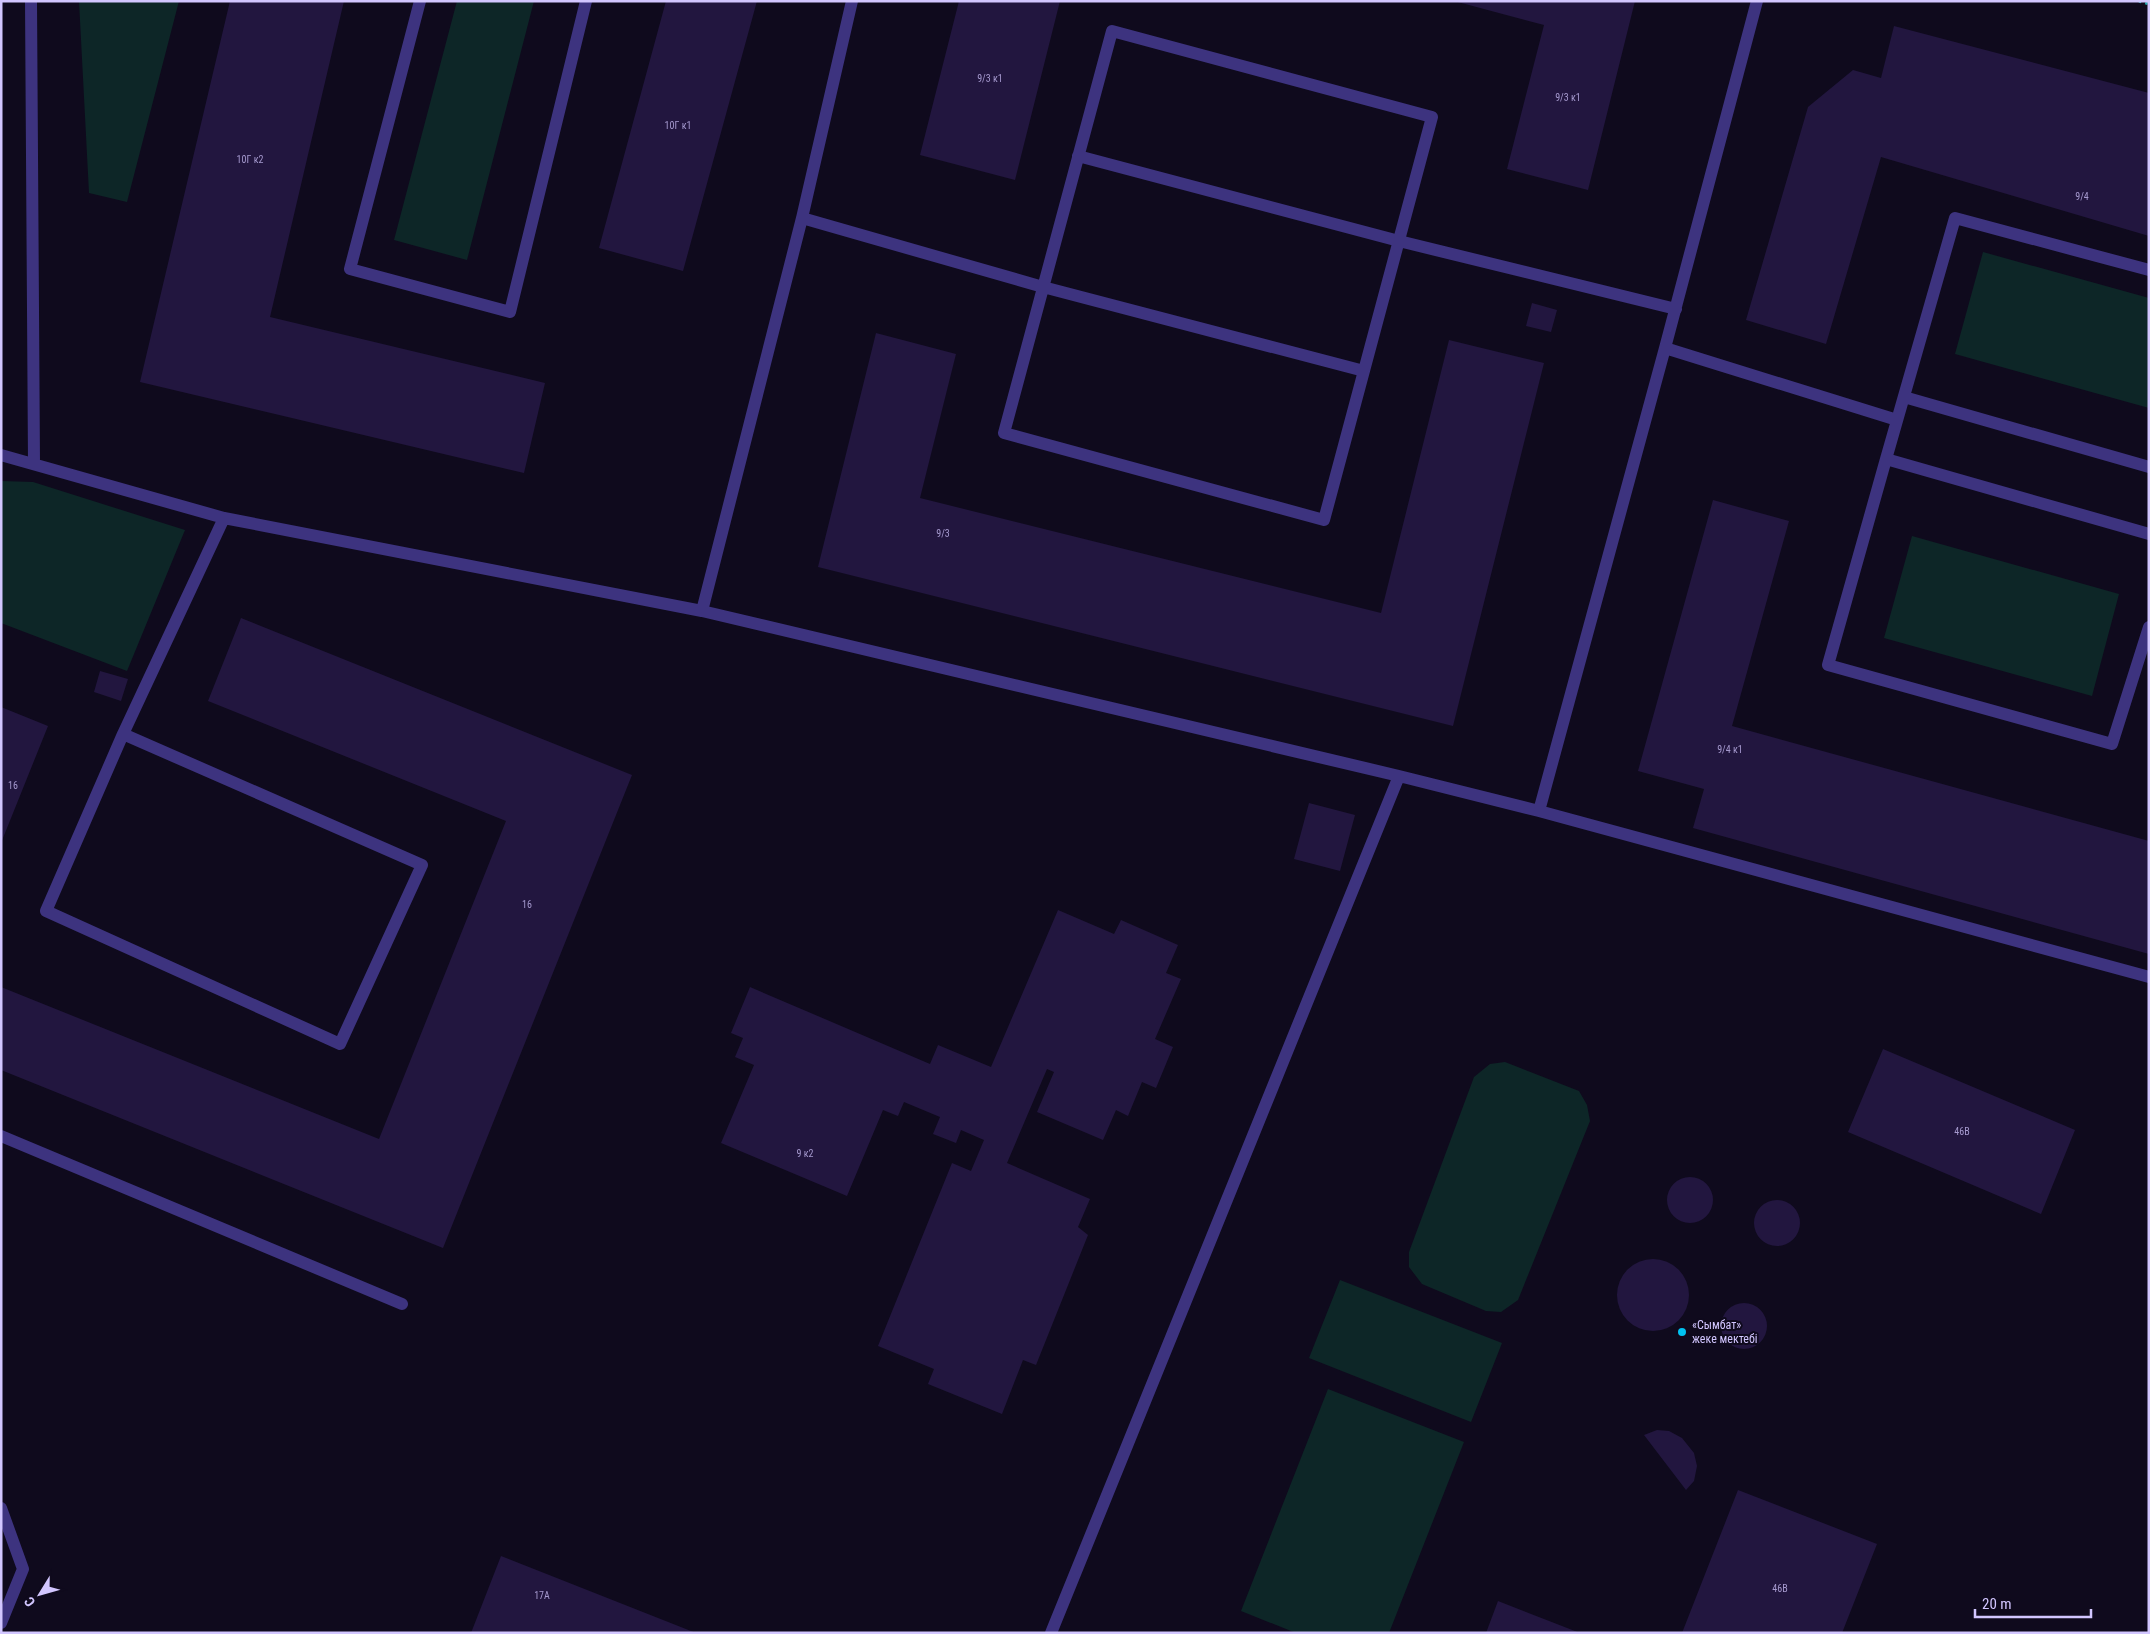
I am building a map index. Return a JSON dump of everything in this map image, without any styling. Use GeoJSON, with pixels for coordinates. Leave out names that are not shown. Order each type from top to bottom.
{"type":"FeatureCollection","features":[{"type":"Feature","properties":{"kind":"lane"},"geometry":{"type":"LineString","coordinates":[[31,1],[34,464]]}},
{"type":"Feature","properties":{"kind":"lane"},"geometry":{"type":"LineString","coordinates":[[420,1],[350,269],[510,312],[586,1]]}},
{"type":"Feature","properties":{"kind":"lane"},"geometry":{"type":"LineString","coordinates":[[702,611],[802,218],[852,1]]}},
{"type":"Feature","properties":{"kind":"lane"},"geometry":{"type":"LineString","coordinates":[[1538,811],[1676,309],[1757,1]]}},
{"type":"Feature","properties":{"kind":"lane"},"geometry":{"type":"LineString","coordinates":[[1112,31],[1432,117],[1399,241],[1324,520],[1004,433],[1112,31]]}},
{"type":"Feature","properties":{"kind":"lane"},"geometry":{"type":"LineString","coordinates":[[1078,156],[1399,241],[1676,309]]}},
{"type":"Feature","properties":{"kind":"lane"},"geometry":{"type":"LineString","coordinates":[[802,218],[1044,287],[1364,371]]}},
{"type":"Feature","properties":{"kind":"lane"},"geometry":{"type":"LineString","coordinates":[[2149,270],[1955,218],[1828,665],[2112,744],[2149,627]]}},
{"type":"Feature","properties":{"kind":"lane"},"geometry":{"type":"LineString","coordinates":[[1665,348],[1897,420]]}},
{"type":"Feature","properties":{"kind":"lane"},"geometry":{"type":"LineString","coordinates":[[1904,397],[2149,467]]}},
{"type":"Feature","properties":{"kind":"lane"},"geometry":{"type":"LineString","coordinates":[[1,454],[224,518],[702,611],[1399,776],[1538,811],[2149,977]]}},
{"type":"Feature","properties":{"kind":"lane"},"geometry":{"type":"LineString","coordinates":[[1886,460],[2149,534]]}},
{"type":"Feature","properties":{"kind":"lane"},"geometry":{"type":"LineString","coordinates":[[123,734],[422,865],[340,1044],[46,911],[123,734],[224,518]]}},
{"type":"Feature","properties":{"kind":"lane"},"geometry":{"type":"LineString","coordinates":[[1051,1633],[1399,776]]}},
{"type":"Feature","properties":{"kind":"lane"},"geometry":{"type":"LineString","coordinates":[[1,1136],[402,1304]]}},
{"type":"Feature","properties":{"kind":"lane"},"geometry":{"type":"LineString","coordinates":[[1,1508],[23,1569],[1,1623]]}},
{"type":"Feature","properties":{"kind":"path"},"geometry":{"type":"LineString","coordinates":[[2140,1],[2149,4]]}},
{"type":"Feature","properties":{"kind":"green space"},"geometry":{"type":"Polygon","coordinates":[[[79,1],[179,1],[127,202],[89,193],[79,1]]]}},
{"type":"Feature","properties":{"kind":"green space"},"geometry":{"type":"Polygon","coordinates":[[[457,1],[534,1],[467,260],[394,240],[457,1]]]}},
{"type":"Feature","properties":{"kind":"green space"},"geometry":{"type":"Polygon","coordinates":[[[1983,252],[2149,298],[2149,408],[1955,354],[1983,252]]]}},
{"type":"Feature","properties":{"kind":"green space"},"geometry":{"type":"Polygon","coordinates":[[[1,481],[33,482],[185,530],[127,671],[1,623],[1,481]]]}},
{"type":"Feature","properties":{"kind":"green space"},"geometry":{"type":"Polygon","coordinates":[[[1912,536],[2119,594],[2092,696],[1884,638],[1912,536]]]}},
{"type":"Feature","properties":{"kind":"green space"},"geometry":{"type":"Polygon","coordinates":[[[1505,1062],[1579,1091],[1587,1105],[1590,1121],[1518,1300],[1501,1312],[1486,1311],[1422,1284],[1409,1267],[1409,1252],[1474,1077],[1490,1064],[1505,1062]]]}},
{"type":"Feature","properties":{"kind":"green space"},"geometry":{"type":"Polygon","coordinates":[[[1340,1280],[1502,1343],[1471,1422],[1309,1358],[1340,1280]]]}},
{"type":"Feature","properties":{"kind":"green space"},"geometry":{"type":"Polygon","coordinates":[[[1328,1389],[1464,1442],[1389,1633],[1296,1633],[1241,1611],[1328,1389]]]}},
{"type":"Feature","properties":{"kind":"building"},"geometry":{"type":"Polygon","coordinates":[[[230,1],[344,1],[270,317],[545,383],[524,473],[140,382],[230,1]]]}},
{"type":"Feature","properties":{"kind":"building"},"geometry":{"type":"Polygon","coordinates":[[[666,1],[757,1],[683,271],[599,248],[666,1]]]}},
{"type":"Feature","properties":{"kind":"building"},"geometry":{"type":"Polygon","coordinates":[[[959,1],[1060,1],[1015,180],[920,155],[959,1]]]}},
{"type":"Feature","properties":{"kind":"building"},"geometry":{"type":"Polygon","coordinates":[[[1454,1],[1635,1],[1588,190],[1507,169],[1544,25],[1454,1]]]}},
{"type":"Feature","properties":{"kind":"building"},"geometry":{"type":"Polygon","coordinates":[[[1894,26],[2149,93],[2149,236],[1881,157],[1826,344],[1746,320],[1808,107],[1853,70],[1881,78],[1894,26]]]}},
{"type":"Feature","properties":{"kind":"building"},"geometry":{"type":"Polygon","coordinates":[[[1532,303],[1557,310],[1551,332],[1526,326],[1532,303]]]}},
{"type":"Feature","properties":{"kind":"building"},"geometry":{"type":"Polygon","coordinates":[[[876,333],[956,354],[920,498],[1381,613],[1449,340],[1544,363],[1453,726],[818,567],[876,333]]]}},
{"type":"Feature","properties":{"kind":"building"},"geometry":{"type":"Polygon","coordinates":[[[1713,500],[1789,521],[1732,726],[2149,841],[2149,954],[1693,828],[1704,789],[1638,771],[1713,500]]]}},
{"type":"Feature","properties":{"kind":"building"},"geometry":{"type":"Polygon","coordinates":[[[241,618],[632,775],[443,1248],[1,1070],[1,987],[379,1139],[506,821],[208,701],[241,618]]]}},
{"type":"Feature","properties":{"kind":"building"},"geometry":{"type":"Polygon","coordinates":[[[100,671],[128,679],[121,701],[94,692],[100,671]]]}},
{"type":"Feature","properties":{"kind":"building"},"geometry":{"type":"Polygon","coordinates":[[[1,707],[48,726],[1,843],[1,707]]]}},
{"type":"Feature","properties":{"kind":"building"},"geometry":{"type":"Polygon","coordinates":[[[1309,803],[1355,815],[1340,871],[1294,859],[1309,803]]]}},
{"type":"Feature","properties":{"kind":"building"},"geometry":{"type":"Polygon","coordinates":[[[1058,910],[1114,934],[1121,920],[1178,945],[1166,973],[1181,979],[1155,1039],[1173,1047],[1156,1088],[1142,1082],[1128,1116],[1116,1110],[1103,1140],[1037,1112],[1054,1072],[1047,1069],[1007,1163],[1090,1199],[1078,1227],[1088,1235],[1036,1365],[1023,1360],[1002,1414],[928,1384],[934,1369],[878,1346],[952,1163],[971,1171],[984,1140],[961,1130],[956,1143],[933,1134],[940,1117],[904,1102],[898,1116],[883,1110],[847,1196],[721,1143],[754,1065],[735,1057],[743,1038],[731,1033],[750,987],[930,1064],[938,1045],[991,1067],[1058,910]]]}},
{"type":"Feature","properties":{"kind":"building"},"geometry":{"type":"Polygon","coordinates":[[[1883,1049],[2075,1130],[2041,1214],[1848,1132],[1883,1049]]]}},
{"type":"Feature","properties":{"kind":"building"},"geometry":{"type":"Polygon","coordinates":[[[1686,1177],[1694,1177],[1703,1181],[1709,1187],[1713,1200],[1709,1213],[1703,1219],[1694,1223],[1686,1223],[1677,1219],[1671,1213],[1667,1204],[1667,1196],[1671,1187],[1677,1181],[1686,1177]]]}},
{"type":"Feature","properties":{"kind":"building"},"geometry":{"type":"Polygon","coordinates":[[[1773,1200],[1781,1200],[1790,1204],[1796,1210],[1800,1223],[1796,1236],[1790,1242],[1781,1246],[1773,1246],[1764,1242],[1758,1236],[1754,1227],[1754,1219],[1758,1210],[1764,1204],[1773,1200]]]}},
{"type":"Feature","properties":{"kind":"building"},"geometry":{"type":"Polygon","coordinates":[[[1660,1259],[1679,1269],[1687,1281],[1689,1295],[1687,1309],[1679,1321],[1667,1329],[1646,1331],[1627,1321],[1619,1309],[1617,1288],[1627,1269],[1639,1261],[1660,1259]]]}},
{"type":"Feature","properties":{"kind":"building"},"geometry":{"type":"Polygon","coordinates":[[[1740,1303],[1748,1303],[1757,1307],[1763,1313],[1767,1326],[1763,1339],[1757,1345],[1748,1349],[1740,1349],[1731,1345],[1725,1339],[1721,1330],[1721,1322],[1725,1313],[1731,1307],[1740,1303]]]}},
{"type":"Feature","properties":{"kind":"building"},"geometry":{"type":"Polygon","coordinates":[[[1657,1430],[1669,1431],[1682,1438],[1694,1453],[1697,1466],[1694,1481],[1686,1490],[1644,1435],[1657,1430]]]}},
{"type":"Feature","properties":{"kind":"building"},"geometry":{"type":"Polygon","coordinates":[[[1738,1490],[1877,1544],[1842,1633],[1682,1633],[1738,1490]]]}},
{"type":"Feature","properties":{"kind":"building"},"geometry":{"type":"Polygon","coordinates":[[[501,1556],[696,1633],[471,1633],[501,1556]]]}},
{"type":"Feature","properties":{"kind":"building"},"geometry":{"type":"Polygon","coordinates":[[[1498,1601],[1580,1633],[1486,1633],[1498,1601]]]}},
{"type":"Feature","properties":{"kind":"place","name":"«Сымбат» жеке мектебі"},"geometry":{"type":"Point","coordinates":[1682,1332]}}]}
